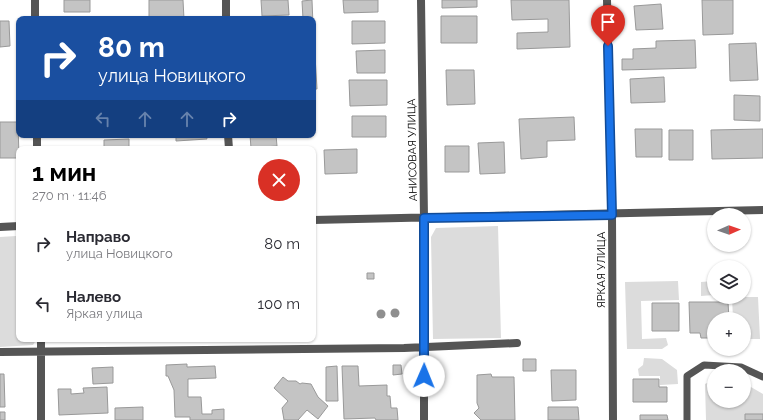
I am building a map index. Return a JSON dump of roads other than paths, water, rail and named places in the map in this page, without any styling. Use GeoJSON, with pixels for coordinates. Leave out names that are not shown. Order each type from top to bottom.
{"type":"FeatureCollection","features":[{"type":"Feature","properties":{"kind":"street"},"geometry":{"type":"LineString","coordinates":[[35,0],[35,16]]}},
{"type":"Feature","properties":{"kind":"street"},"geometry":{"type":"LineString","coordinates":[[226,0],[226,16]]}},
{"type":"Feature","properties":{"kind":"street","name":"АНИСОВАЯ УЛИЦА"},"geometry":{"type":"LineString","coordinates":[[421,0],[424,218],[424,420]]}},
{"type":"Feature","properties":{"kind":"street","name":"ЯРКАЯ УЛИЦА"},"geometry":{"type":"LineString","coordinates":[[607,0],[612,215],[613,420]]}},
{"type":"Feature","properties":{"kind":"street"},"geometry":{"type":"LineString","coordinates":[[316,220],[612,215],[763,210]]}},
{"type":"Feature","properties":{"kind":"street"},"geometry":{"type":"LineString","coordinates":[[0,227],[16,226]]}},
{"type":"Feature","properties":{"kind":"street"},"geometry":{"type":"LineString","coordinates":[[41,342],[41,420]]}},
{"type":"Feature","properties":{"kind":"street"},"geometry":{"type":"LineString","coordinates":[[0,352],[424,347],[517,343]]}},
{"type":"Feature","properties":{"kind":"lane"},"geometry":{"type":"LineString","coordinates":[[687,420],[687,376],[704,365],[741,367],[763,376]]}}]}
